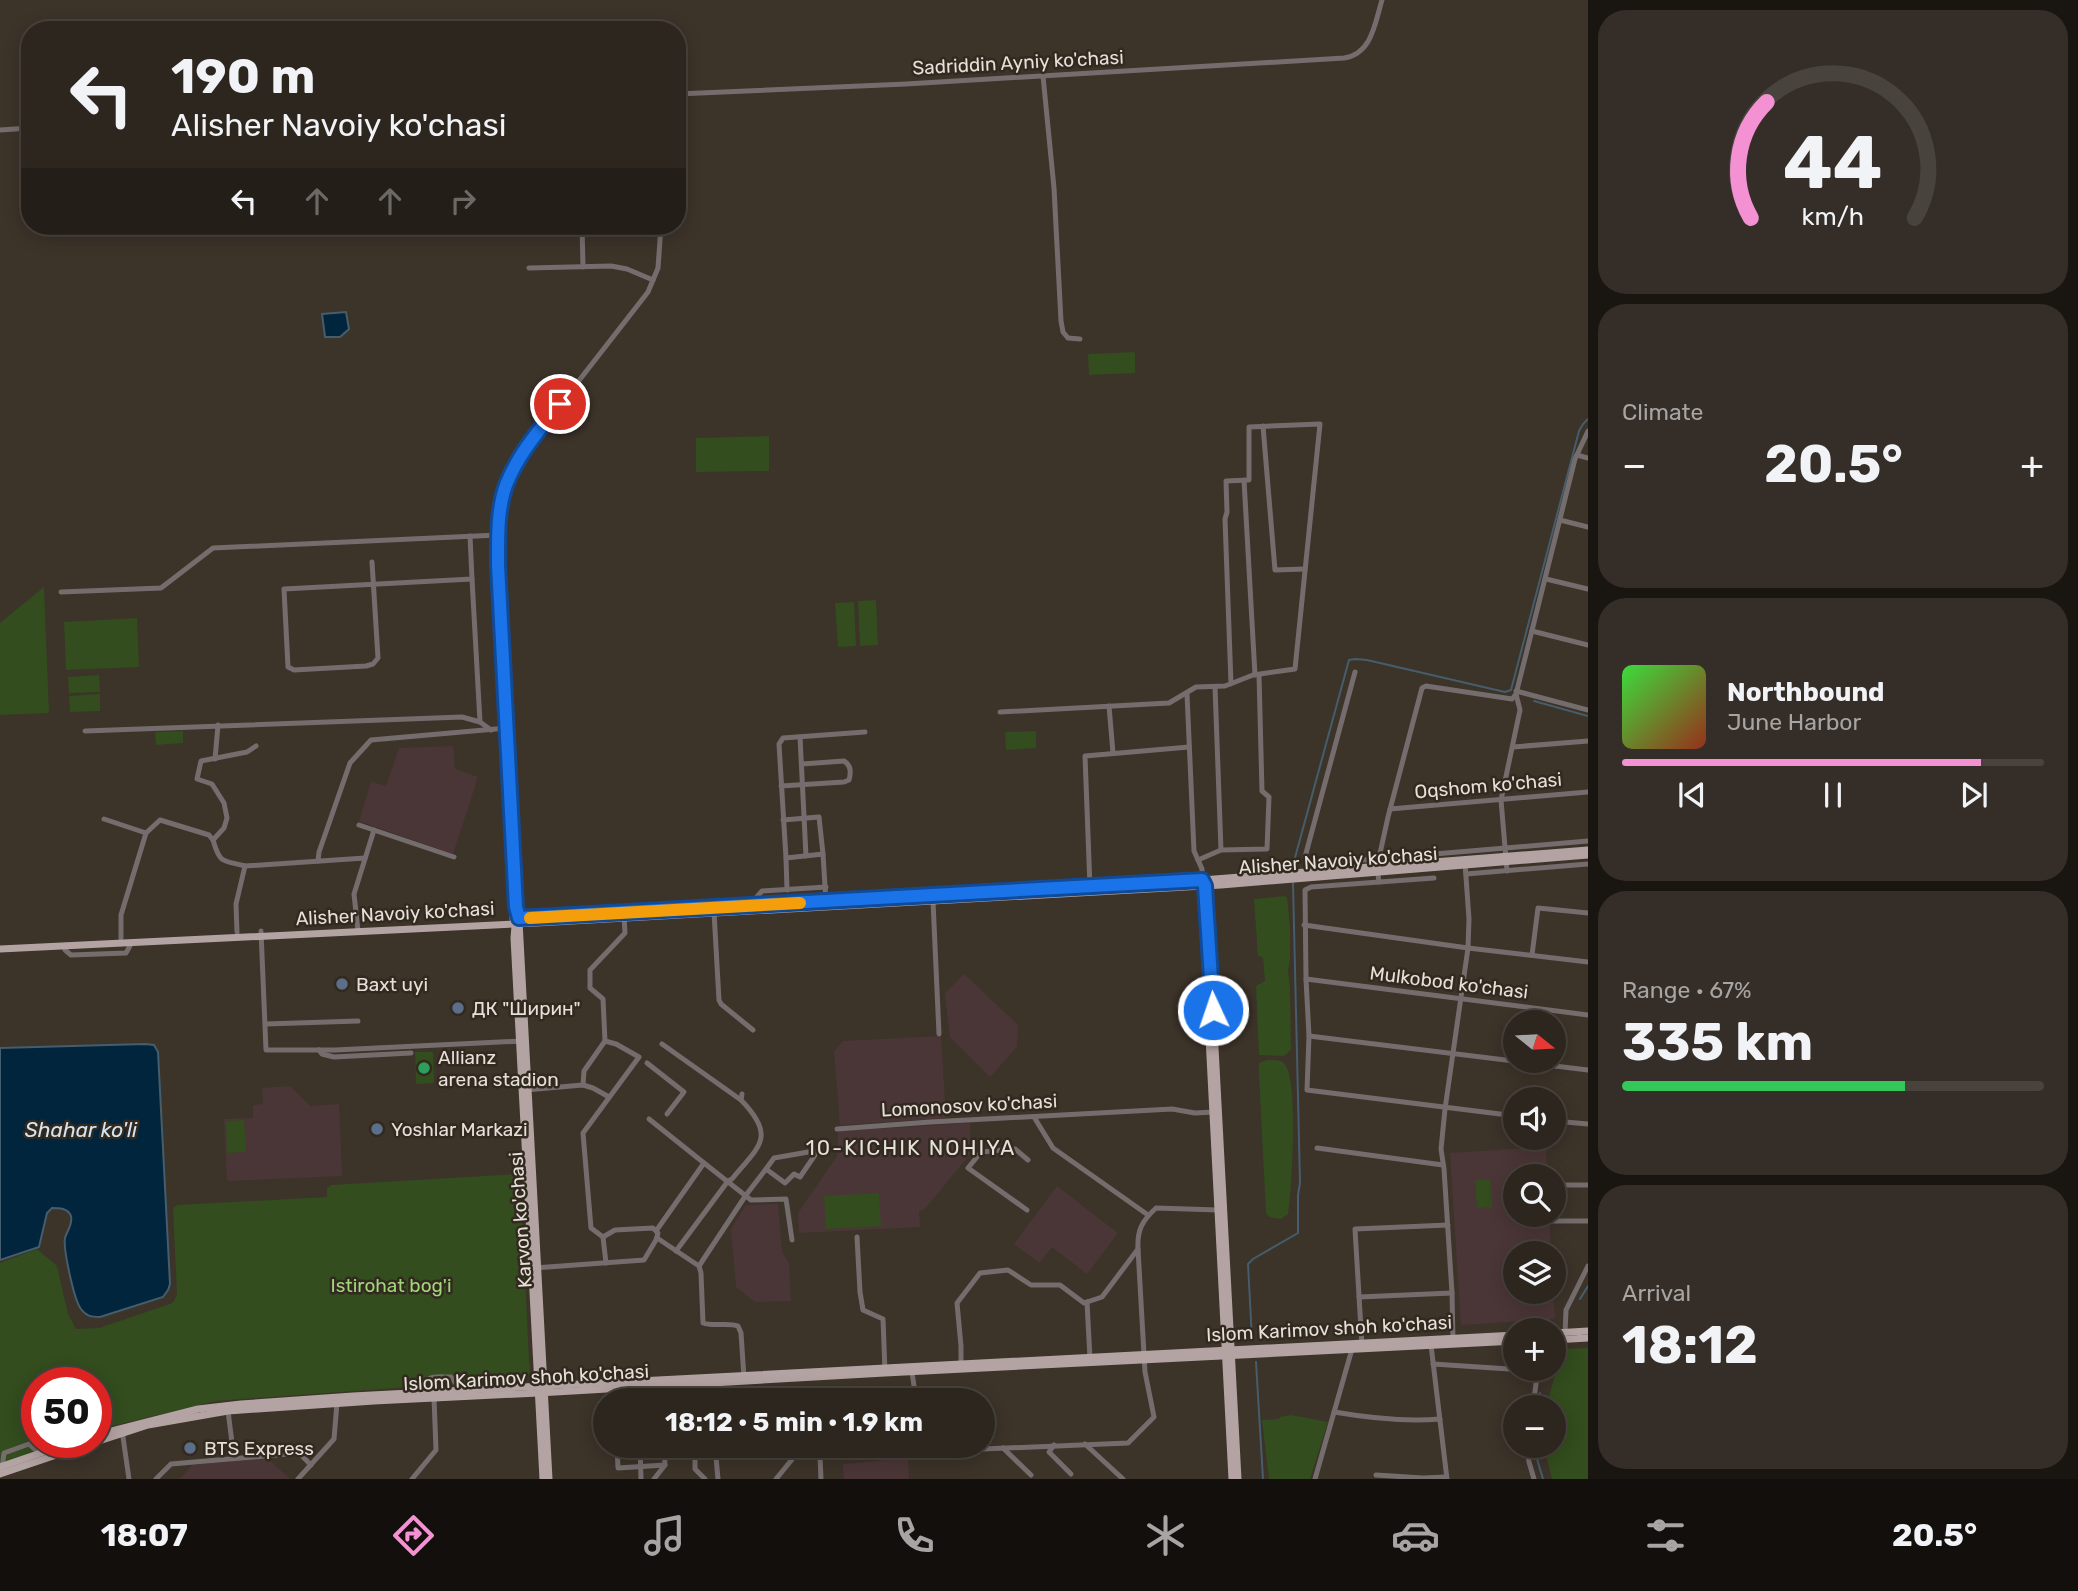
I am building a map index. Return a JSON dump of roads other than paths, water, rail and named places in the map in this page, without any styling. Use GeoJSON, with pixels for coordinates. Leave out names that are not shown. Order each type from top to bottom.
{"type":"FeatureCollection","features":[{"type":"Feature","properties":{"kind":"main road","name":"Alisher Navoiy ko'chasi"},"geometry":{"type":"LineString","coordinates":[[1506,863],[1588,850]]}},
{"type":"Feature","properties":{"kind":"main road","name":"Alisher Navoiy ko'chasi"},"geometry":{"type":"LineString","coordinates":[[3,946],[756,905],[933,901],[1090,887],[1219,885],[1303,875],[1465,867],[1588,855]]}},
{"type":"Feature","properties":{"kind":"main road","name":"Alisher Navoiy ko'chasi"},"geometry":{"type":"LineString","coordinates":[[517,919],[624,917],[993,895],[1182,887],[1285,877]]}},
{"type":"Feature","properties":{"kind":"main road"},"geometry":{"type":"LineString","coordinates":[[1203,884],[1238,1479]]}},
{"type":"Feature","properties":{"kind":"main road"},"geometry":{"type":"LineString","coordinates":[[1204,900],[1219,885]]}},
{"type":"Feature","properties":{"kind":"main road"},"geometry":{"type":"LineString","coordinates":[[1182,887],[1193,889],[1204,900]]}},
{"type":"Feature","properties":{"kind":"main road","name":"Karvon ko'chasi"},"geometry":{"type":"LineString","coordinates":[[517,919],[542,1390],[550,1479]]}},
{"type":"Feature","properties":{"kind":"main road","name":"Alisher Navoiy ko'chasi"},"geometry":{"type":"LineString","coordinates":[[38,945],[237,932],[261,933]]}},
{"type":"Feature","properties":{"kind":"main road"},"geometry":{"type":"LineString","coordinates":[[1566,1336],[1588,1331]]}},
{"type":"Feature","properties":{"kind":"main road","name":"Islom Karimov shoh ko'chasi"},"geometry":{"type":"LineString","coordinates":[[112,1435],[173,1414],[219,1405],[418,1393],[542,1390],[1503,1336]]}},
{"type":"Feature","properties":{"kind":"main road"},"geometry":{"type":"LineString","coordinates":[[1566,1336],[1588,1338]]}},
{"type":"Feature","properties":{"kind":"main road","name":"Islom Karimov shoh ko'chasi"},"geometry":{"type":"LineString","coordinates":[[1229,1353],[1352,1349],[1362,1345],[1431,1345],[1453,1340],[1503,1341]]}},
{"type":"Feature","properties":{"kind":"main road"},"geometry":{"type":"LineString","coordinates":[[1229,1353],[1232,1479]]}},
{"type":"Feature","properties":{"kind":"main road","name":"Islom Karimov shoh ko'chasi"},"geometry":{"type":"LineString","coordinates":[[885,1370],[912,1372],[961,1367]]}},
{"type":"Feature","properties":{"kind":"main road","name":"Islom Karimov shoh ko'chasi"},"geometry":{"type":"LineString","coordinates":[[542,1390],[711,1384],[744,1378]]}},
{"type":"Feature","properties":{"kind":"main road"},"geometry":{"type":"LineString","coordinates":[[542,1390],[543,1479]]}},
{"type":"Feature","properties":{"kind":"main road","name":"Islom Karimov shoh ko'chasi"},"geometry":{"type":"LineString","coordinates":[[112,1432],[228,1411],[463,1394]]}},
{"type":"Feature","properties":{"kind":"main road","name":"Islom Karimov shoh ko'chasi"},"geometry":{"type":"LineString","coordinates":[[1,1470],[37,1458]]}},
{"type":"Feature","properties":{"kind":"street","name":"Sadriddin Ayniy ko'chasi"},"geometry":{"type":"LineString","coordinates":[[686,94],[906,84],[1353,57],[1359,54],[1370,38],[1382,0]]}},
{"type":"Feature","properties":{"kind":"street"},"geometry":{"type":"LineString","coordinates":[[1043,76],[1054,188],[1061,320],[1063,332],[1068,338],[1080,339]]}},
{"type":"Feature","properties":{"kind":"street"},"geometry":{"type":"LineString","coordinates":[[0,130],[21,129]]}},
{"type":"Feature","properties":{"kind":"street"},"geometry":{"type":"LineString","coordinates":[[582,235],[583,267]]}},
{"type":"Feature","properties":{"kind":"street"},"geometry":{"type":"LineString","coordinates":[[517,919],[498,535],[500,512],[506,486],[521,455],[648,292],[658,268],[660,235]]}},
{"type":"Feature","properties":{"kind":"street"},"geometry":{"type":"LineString","coordinates":[[529,268],[611,266],[653,280]]}},
{"type":"Feature","properties":{"kind":"street"},"geometry":{"type":"LineString","coordinates":[[1000,712],[1169,703],[1196,687],[1215,687],[1231,684],[1257,675],[1295,669],[1320,424],[1249,426],[1249,480],[1226,481],[1231,684]]}},
{"type":"Feature","properties":{"kind":"street"},"geometry":{"type":"LineString","coordinates":[[1264,426],[1275,570],[1305,569]]}},
{"type":"Feature","properties":{"kind":"street"},"geometry":{"type":"LineString","coordinates":[[1379,882],[1377,870],[1390,809],[1424,686],[1512,699],[1516,693],[1577,455],[1588,431]]}},
{"type":"Feature","properties":{"kind":"street"},"geometry":{"type":"LineString","coordinates":[[1577,455],[1588,458]]}},
{"type":"Feature","properties":{"kind":"street"},"geometry":{"type":"LineString","coordinates":[[1198,860],[1221,850],[1267,849],[1269,797],[1262,791],[1244,481]]}},
{"type":"Feature","properties":{"kind":"street"},"geometry":{"type":"LineString","coordinates":[[1560,520],[1588,527]]}},
{"type":"Feature","properties":{"kind":"street"},"geometry":{"type":"LineString","coordinates":[[61,592],[161,588],[213,548],[498,535]]}},
{"type":"Feature","properties":{"kind":"street"},"geometry":{"type":"LineString","coordinates":[[470,536],[480,722]]}},
{"type":"Feature","properties":{"kind":"street"},"geometry":{"type":"LineString","coordinates":[[372,562],[373,583],[378,659],[366,666],[293,670],[288,667],[284,589],[373,583],[472,579]]}},
{"type":"Feature","properties":{"kind":"street"},"geometry":{"type":"LineString","coordinates":[[1546,579],[1588,589]]}},
{"type":"Feature","properties":{"kind":"street"},"geometry":{"type":"LineString","coordinates":[[1532,631],[1588,645]]}},
{"type":"Feature","properties":{"kind":"street"},"geometry":{"type":"LineString","coordinates":[[1355,672],[1305,857],[1307,861],[1316,864],[1588,841]]}},
{"type":"Feature","properties":{"kind":"street"},"geometry":{"type":"LineString","coordinates":[[1215,687],[1221,850]]}},
{"type":"Feature","properties":{"kind":"street"},"geometry":{"type":"LineString","coordinates":[[1516,693],[1588,710]]}},
{"type":"Feature","properties":{"kind":"street"},"geometry":{"type":"LineString","coordinates":[[1506,863],[1501,800],[1520,710],[1516,693]]}},
{"type":"Feature","properties":{"kind":"street"},"geometry":{"type":"LineString","coordinates":[[1187,694],[1194,851],[1202,869],[1203,884]]}},
{"type":"Feature","properties":{"kind":"street"},"geometry":{"type":"LineString","coordinates":[[1109,706],[1113,753]]}},
{"type":"Feature","properties":{"kind":"street"},"geometry":{"type":"LineString","coordinates":[[85,731],[462,717],[480,722],[491,730]]}},
{"type":"Feature","properties":{"kind":"street"},"geometry":{"type":"LineString","coordinates":[[215,758],[218,725]]}},
{"type":"Feature","properties":{"kind":"street"},"geometry":{"type":"LineString","coordinates":[[318,861],[350,763],[371,740],[507,728]]}},
{"type":"Feature","properties":{"kind":"street"},"geometry":{"type":"LineString","coordinates":[[787,890],[779,744],[783,738],[865,732]]}},
{"type":"Feature","properties":{"kind":"street"},"geometry":{"type":"LineString","coordinates":[[800,737],[806,856]]}},
{"type":"Feature","properties":{"kind":"street"},"geometry":{"type":"LineString","coordinates":[[1513,747],[1588,741]]}},
{"type":"Feature","properties":{"kind":"street"},"geometry":{"type":"LineString","coordinates":[[213,840],[224,828],[227,818],[224,803],[212,784],[197,779],[201,761],[247,752],[256,746]]}},
{"type":"Feature","properties":{"kind":"street"},"geometry":{"type":"LineString","coordinates":[[1090,887],[1085,756],[1189,747]]}},
{"type":"Feature","properties":{"kind":"street"},"geometry":{"type":"LineString","coordinates":[[781,786],[849,780],[850,772],[844,761],[802,764]]}},
{"type":"Feature","properties":{"kind":"street","name":"Oqshom ko'chasi"},"geometry":{"type":"LineString","coordinates":[[1390,809],[1588,792]]}},
{"type":"Feature","properties":{"kind":"street"},"geometry":{"type":"LineString","coordinates":[[783,820],[817,816],[820,818],[826,902]]}},
{"type":"Feature","properties":{"kind":"street"},"geometry":{"type":"LineString","coordinates":[[104,819],[146,833]]}},
{"type":"Feature","properties":{"kind":"street"},"geometry":{"type":"LineString","coordinates":[[127,940],[121,915],[146,833],[160,820],[209,835],[221,860],[245,866],[365,858]]}},
{"type":"Feature","properties":{"kind":"street"},"geometry":{"type":"LineString","coordinates":[[359,825],[454,857]]}},
{"type":"Feature","properties":{"kind":"street"},"geometry":{"type":"LineString","coordinates":[[358,928],[354,894],[374,830]]}},
{"type":"Feature","properties":{"kind":"street"},"geometry":{"type":"LineString","coordinates":[[786,858],[823,854]]}},
{"type":"Feature","properties":{"kind":"street"},"geometry":{"type":"LineString","coordinates":[[1453,1340],[1448,1225],[1441,1149],[1468,948],[1465,867],[1506,863],[1588,864]]}},
{"type":"Feature","properties":{"kind":"street"},"geometry":{"type":"LineString","coordinates":[[1316,864],[1328,886]]}},
{"type":"Feature","properties":{"kind":"street"},"geometry":{"type":"LineString","coordinates":[[237,932],[236,904],[245,866]]}},
{"type":"Feature","properties":{"kind":"street"},"geometry":{"type":"LineString","coordinates":[[1434,878],[1311,887],[1305,890],[1309,1036],[1307,1090],[1503,1115]]}},
{"type":"Feature","properties":{"kind":"street"},"geometry":{"type":"LineString","coordinates":[[756,905],[756,898],[762,891],[826,887]]}},
{"type":"Feature","properties":{"kind":"street"},"geometry":{"type":"LineString","coordinates":[[933,901],[939,1034]]}},
{"type":"Feature","properties":{"kind":"street","name":"Mulkobod ko'chasi"},"geometry":{"type":"LineString","coordinates":[[1532,956],[1538,908],[1588,914]]}},
{"type":"Feature","properties":{"kind":"street"},"geometry":{"type":"LineString","coordinates":[[714,912],[720,1004],[753,1030]]}},
{"type":"Feature","properties":{"kind":"street"},"geometry":{"type":"LineString","coordinates":[[583,1085],[584,1071],[605,1041],[603,999],[590,988],[590,971],[625,933],[624,917]]}},
{"type":"Feature","properties":{"kind":"street","name":"Mulkobod ko'chasi"},"geometry":{"type":"LineString","coordinates":[[1304,925],[1588,962]]}},
{"type":"Feature","properties":{"kind":"street"},"geometry":{"type":"LineString","coordinates":[[261,933],[266,1050],[522,1041]]}},
{"type":"Feature","properties":{"kind":"street","name":"Mulkobod ko'chasi"},"geometry":{"type":"LineString","coordinates":[[1306,979],[1588,1015]]}},
{"type":"Feature","properties":{"kind":"street"},"geometry":{"type":"LineString","coordinates":[[266,1024],[358,1021]]}},
{"type":"Feature","properties":{"kind":"street"},"geometry":{"type":"LineString","coordinates":[[1309,1036],[1588,1070]]}},
{"type":"Feature","properties":{"kind":"street"},"geometry":{"type":"LineString","coordinates":[[605,1041],[617,1044],[639,1057],[583,1133],[591,1228],[603,1237],[606,1263]]}},
{"type":"Feature","properties":{"kind":"street"},"geometry":{"type":"LineString","coordinates":[[663,1044],[741,1097],[756,1115],[761,1127],[759,1146],[728,1181],[676,1251]]}},
{"type":"Feature","properties":{"kind":"street"},"geometry":{"type":"LineString","coordinates":[[319,1050],[322,1054],[334,1057],[411,1053]]}},
{"type":"Feature","properties":{"kind":"street"},"geometry":{"type":"LineString","coordinates":[[647,1063],[684,1092],[667,1114]]}},
{"type":"Feature","properties":{"kind":"street"},"geometry":{"type":"LineString","coordinates":[[525,1090],[583,1085],[609,1097]]}},
{"type":"Feature","properties":{"kind":"street","name":"Lomonosov ko'chasi"},"geometry":{"type":"LineString","coordinates":[[837,1129],[1172,1108],[1195,1113],[1215,1112]]}},
{"type":"Feature","properties":{"kind":"street"},"geometry":{"type":"LineString","coordinates":[[1034,1117],[1052,1147],[1148,1216]]}},
{"type":"Feature","properties":{"kind":"street"},"geometry":{"type":"LineString","coordinates":[[649,1119],[751,1200],[786,1199]]}},
{"type":"Feature","properties":{"kind":"street"},"geometry":{"type":"LineString","coordinates":[[1566,1122],[1588,1124]]}},
{"type":"Feature","properties":{"kind":"street"},"geometry":{"type":"LineString","coordinates":[[1317,1148],[1444,1165]]}},
{"type":"Feature","properties":{"kind":"street"},"geometry":{"type":"LineString","coordinates":[[1027,1210],[968,1168],[981,1152],[1015,1149],[1028,1160]]}},
{"type":"Feature","properties":{"kind":"street"},"geometry":{"type":"LineString","coordinates":[[699,1266],[746,1195],[775,1158],[814,1151],[816,1153],[800,1177],[794,1174],[785,1184],[792,1240]]}},
{"type":"Feature","properties":{"kind":"street"},"geometry":{"type":"LineString","coordinates":[[656,1231],[704,1163]]}},
{"type":"Feature","properties":{"kind":"street"},"geometry":{"type":"LineString","coordinates":[[766,1169],[785,1184]]}},
{"type":"Feature","properties":{"kind":"street"},"geometry":{"type":"LineString","coordinates":[[1566,1185],[1588,1185]]}},
{"type":"Feature","properties":{"kind":"street"},"geometry":{"type":"LineString","coordinates":[[995,1448],[1128,1443],[1154,1417],[1144,1357],[1137,1234],[1156,1208],[1221,1210]]}},
{"type":"Feature","properties":{"kind":"street"},"geometry":{"type":"LineString","coordinates":[[1566,1221],[1588,1221]]}},
{"type":"Feature","properties":{"kind":"street"},"geometry":{"type":"LineString","coordinates":[[1362,1345],[1355,1229],[1448,1225]]}},
{"type":"Feature","properties":{"kind":"street"},"geometry":{"type":"LineString","coordinates":[[536,1268],[644,1260],[658,1233],[653,1228],[615,1230],[603,1237]]}},
{"type":"Feature","properties":{"kind":"street"},"geometry":{"type":"LineString","coordinates":[[857,1237],[863,1310],[883,1319],[885,1370]]}},
{"type":"Feature","properties":{"kind":"street"},"geometry":{"type":"LineString","coordinates":[[657,1238],[699,1266],[702,1320],[707,1325],[738,1326],[741,1333],[744,1378]]}},
{"type":"Feature","properties":{"kind":"street"},"geometry":{"type":"LineString","coordinates":[[961,1367],[957,1303],[980,1273],[1008,1270],[1031,1285],[1060,1285],[1084,1303],[1102,1297],[1138,1248]]}},
{"type":"Feature","properties":{"kind":"street"},"geometry":{"type":"LineString","coordinates":[[1566,1318],[1566,1310],[1588,1266]]}},
{"type":"Feature","properties":{"kind":"street"},"geometry":{"type":"LineString","coordinates":[[1359,1297],[1452,1293]]}},
{"type":"Feature","properties":{"kind":"street"},"geometry":{"type":"LineString","coordinates":[[1087,1302],[1090,1360]]}},
{"type":"Feature","properties":{"kind":"street"},"geometry":{"type":"LineString","coordinates":[[1376,1475],[1447,1478],[1431,1345]]}},
{"type":"Feature","properties":{"kind":"street"},"geometry":{"type":"LineString","coordinates":[[1315,1479],[1352,1349]]}},
{"type":"Feature","properties":{"kind":"street"},"geometry":{"type":"LineString","coordinates":[[1433,1364],[1503,1369]]}},
{"type":"Feature","properties":{"kind":"street"},"geometry":{"type":"LineString","coordinates":[[912,1372],[914,1388]]}},
{"type":"Feature","properties":{"kind":"street"},"geometry":{"type":"LineString","coordinates":[[418,1393],[428,1378],[451,1377],[463,1394]]}},
{"type":"Feature","properties":{"kind":"street"},"geometry":{"type":"LineString","coordinates":[[711,1384],[711,1388]]}},
{"type":"Feature","properties":{"kind":"street"},"geometry":{"type":"LineString","coordinates":[[412,1479],[436,1450],[434,1398]]}},
{"type":"Feature","properties":{"kind":"street"},"geometry":{"type":"LineString","coordinates":[[298,1479],[334,1439],[337,1404]]}},
{"type":"Feature","properties":{"kind":"street"},"geometry":{"type":"LineString","coordinates":[[228,1411],[234,1458]]}},
{"type":"Feature","properties":{"kind":"street"},"geometry":{"type":"LineString","coordinates":[[1334,1412],[1389,1419],[1440,1419]]}},
{"type":"Feature","properties":{"kind":"street"},"geometry":{"type":"LineString","coordinates":[[122,1430],[130,1479]]}},
{"type":"Feature","properties":{"kind":"street"},"geometry":{"type":"LineString","coordinates":[[1085,1444],[1120,1478]]}},
{"type":"Feature","properties":{"kind":"street"},"geometry":{"type":"LineString","coordinates":[[1054,1445],[1049,1452],[1071,1474]]}},
{"type":"Feature","properties":{"kind":"street"},"geometry":{"type":"LineString","coordinates":[[641,1479],[641,1467],[640,1446],[617,1447],[618,1468],[641,1467],[665,1465]]}},
{"type":"Feature","properties":{"kind":"street"},"geometry":{"type":"LineString","coordinates":[[1,1470],[4,1453],[21,1447]]}},
{"type":"Feature","properties":{"kind":"street"},"geometry":{"type":"LineString","coordinates":[[1003,1448],[1031,1475]]}},
{"type":"Feature","properties":{"kind":"street"},"geometry":{"type":"LineString","coordinates":[[156,1479],[171,1464],[234,1458],[299,1453],[311,1465]]}},
{"type":"Feature","properties":{"kind":"street"},"geometry":{"type":"LineString","coordinates":[[654,1479],[665,1465],[665,1458]]}},
{"type":"Feature","properties":{"kind":"street"},"geometry":{"type":"LineString","coordinates":[[695,1458],[695,1469],[705,1479]]}},
{"type":"Feature","properties":{"kind":"street"},"geometry":{"type":"LineString","coordinates":[[716,1458],[718,1479]]}},
{"type":"Feature","properties":{"kind":"street"},"geometry":{"type":"LineString","coordinates":[[776,1479],[793,1458]]}},
{"type":"Feature","properties":{"kind":"street"},"geometry":{"type":"LineString","coordinates":[[820,1458],[821,1479]]}},
{"type":"Feature","properties":{"kind":"street"},"geometry":{"type":"LineString","coordinates":[[1528,1458],[1534,1479]]}},
{"type":"Feature","properties":{"kind":"water"},"geometry":{"type":"Polygon","coordinates":[[[346,312],[349,329],[340,337],[325,337],[322,314],[346,312]]]}},
{"type":"Feature","properties":{"kind":"water","name":"Shahar ko'li"},"geometry":{"type":"Polygon","coordinates":[[[154,1045],[158,1052],[170,1284],[163,1297],[100,1317],[91,1316],[81,1309],[72,1285],[65,1244],[71,1219],[66,1210],[52,1208],[47,1213],[39,1247],[0,1260],[0,1048],[154,1045]]]}},
{"type":"Feature","properties":{"kind":"waterway"},"geometry":{"type":"LineString","coordinates":[[1293,871],[1349,660],[1367,660],[1505,692],[1511,690],[1579,431],[1588,419]]}},
{"type":"Feature","properties":{"kind":"waterway"},"geometry":{"type":"LineString","coordinates":[[1534,701],[1588,716]]}},
{"type":"Feature","properties":{"kind":"waterway"},"geometry":{"type":"LineString","coordinates":[[1252,1340],[1248,1264],[1298,1233],[1300,1183],[1293,883]]}},
{"type":"Feature","properties":{"kind":"waterway"},"geometry":{"type":"LineString","coordinates":[[1580,1299],[1588,1286]]}},
{"type":"Feature","properties":{"kind":"waterway"},"geometry":{"type":"LineString","coordinates":[[1256,1362],[1263,1479]]}},
{"type":"Feature","properties":{"kind":"waterway"},"geometry":{"type":"LineString","coordinates":[[1537,1458],[1543,1479]]}},
{"type":"Feature","properties":{"kind":"place","name":"Baxt uyi"},"geometry":{"type":"Point","coordinates":[342,984]}},
{"type":"Feature","properties":{"kind":"place","name":"ДК \"Ширин\""},"geometry":{"type":"Point","coordinates":[458,1008]}},
{"type":"Feature","properties":{"kind":"place","name":"Allianz arena stadion"},"geometry":{"type":"Point","coordinates":[424,1068]}},
{"type":"Feature","properties":{"kind":"place","name":"Yoshlar Markazi"},"geometry":{"type":"Point","coordinates":[377,1129]}},
{"type":"Feature","properties":{"kind":"place","name":"BTS Express"},"geometry":{"type":"Point","coordinates":[190,1448]}},
{"type":"Feature","properties":{"kind":"district","name":"10-KICHIK NOHIYA"},"geometry":{"type":"Point","coordinates":[911,1148]}},
{"type":"Feature","properties":{"kind":"park label","name":"Istirohat bog'i"},"geometry":{"type":"Point","coordinates":[391,1285]}}]}
